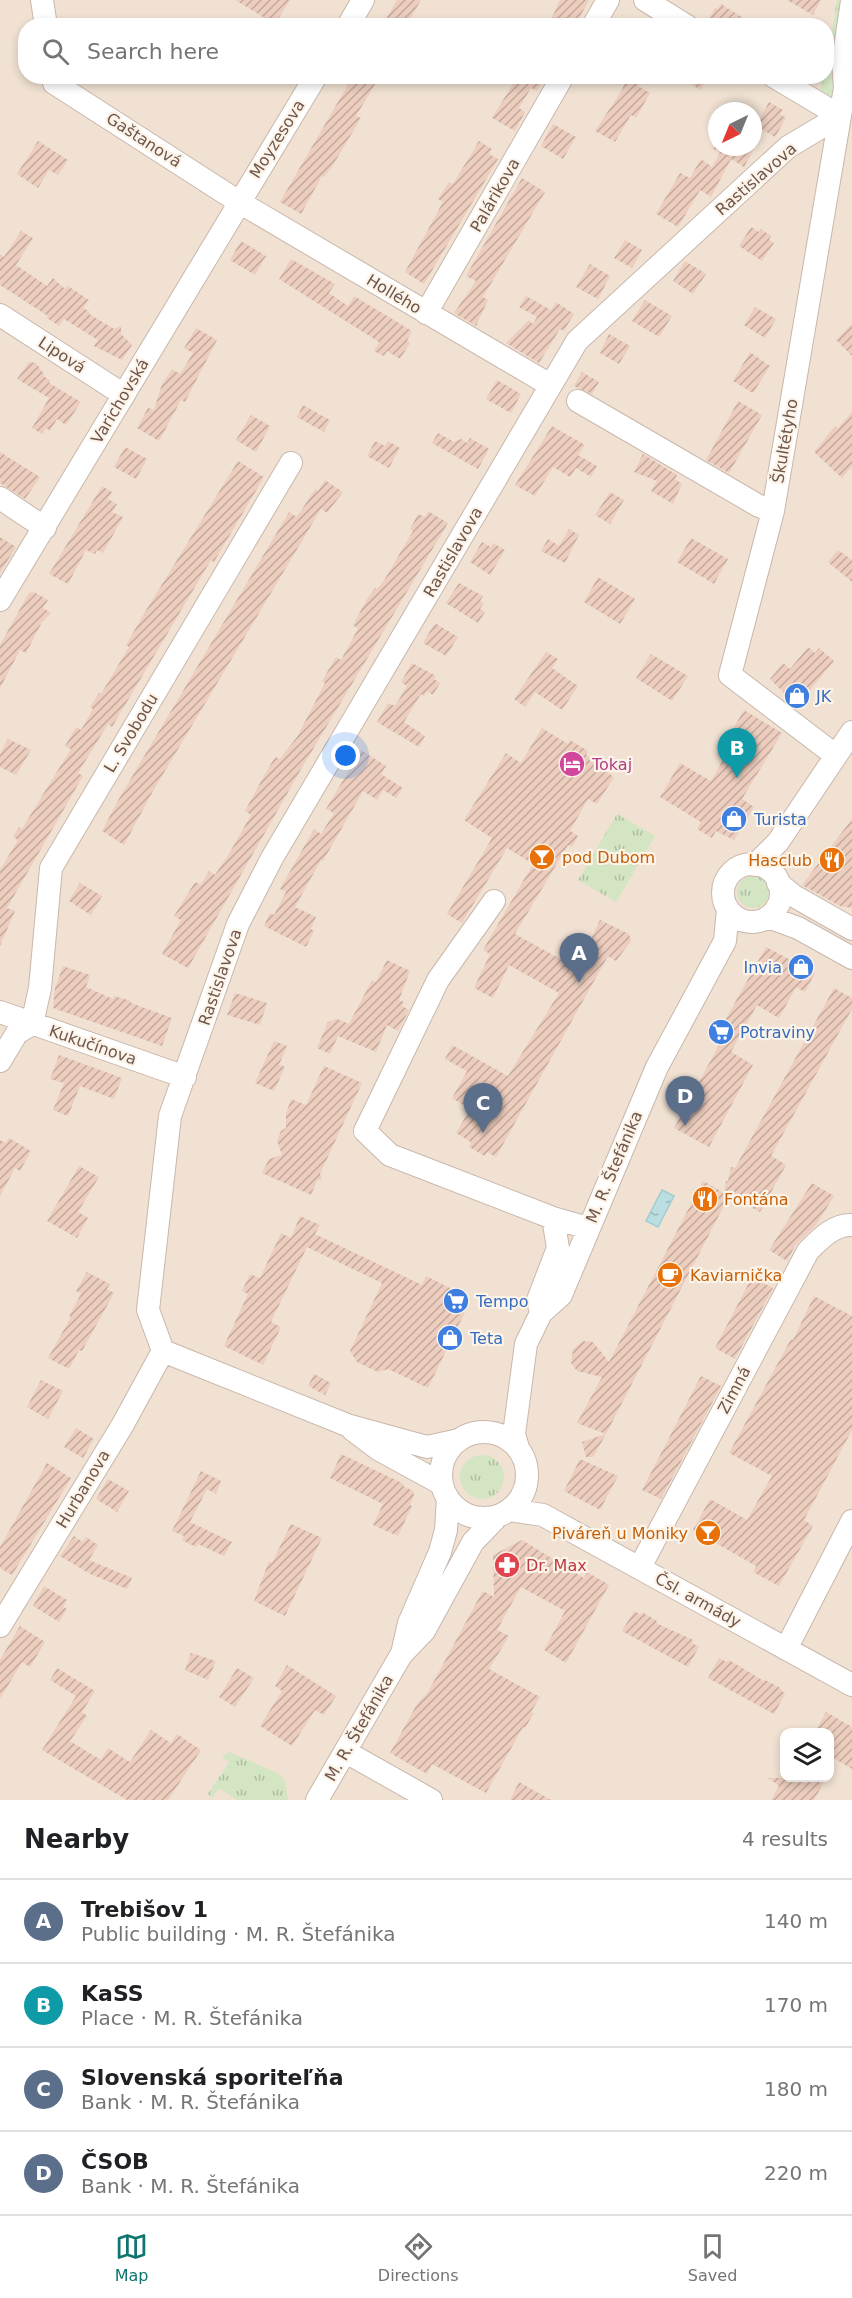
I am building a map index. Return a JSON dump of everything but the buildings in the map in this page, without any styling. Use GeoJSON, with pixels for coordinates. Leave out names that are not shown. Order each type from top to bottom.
{"type":"FeatureCollection","features":[{"type":"Feature","properties":{"kind":"street"},"geometry":{"type":"LineString","coordinates":[[42,0],[45,18]]}},
{"type":"Feature","properties":{"kind":"street"},"geometry":{"type":"LineString","coordinates":[[353,18],[363,0]]}},
{"type":"Feature","properties":{"kind":"street"},"geometry":{"type":"LineString","coordinates":[[598,18],[608,0]]}},
{"type":"Feature","properties":{"kind":"street"},"geometry":{"type":"LineString","coordinates":[[645,0],[674,18]]}},
{"type":"Feature","properties":{"kind":"street","name":"Škultétyho"},"geometry":{"type":"LineString","coordinates":[[835,755],[730,675],[773,511],[840,116],[849,81],[843,61],[852,1]]}},
{"type":"Feature","properties":{"kind":"street","name":"Gaštanová"},"geometry":{"type":"LineString","coordinates":[[56,84],[239,202]]}},
{"type":"Feature","properties":{"kind":"street","name":"Moyzesova"},"geometry":{"type":"LineString","coordinates":[[239,202],[311,84]]}},
{"type":"Feature","properties":{"kind":"street","name":"Palárikova"},"geometry":{"type":"LineString","coordinates":[[426,314],[558,84]]}},
{"type":"Feature","properties":{"kind":"street"},"geometry":{"type":"LineString","coordinates":[[786,84],[840,116]]}},
{"type":"Feature","properties":{"kind":"street","name":"Rastislavova"},"geometry":{"type":"LineString","coordinates":[[163,1351],[148,1310],[170,1116],[238,924],[272,858],[577,342],[788,147],[840,116]]}},
{"type":"Feature","properties":{"kind":"street","name":"Hollého"},"geometry":{"type":"LineString","coordinates":[[239,202],[550,385]]}},
{"type":"Feature","properties":{"kind":"street","name":"Varichovská"},"geometry":{"type":"LineString","coordinates":[[0,600],[239,202]]}},
{"type":"Feature","properties":{"kind":"street","name":"Lipová"},"geometry":{"type":"LineString","coordinates":[[0,315],[124,395]]}},
{"type":"Feature","properties":{"kind":"street"},"geometry":{"type":"LineString","coordinates":[[578,401],[759,506],[773,511]]}},
{"type":"Feature","properties":{"kind":"street","name":"L. Svobodu"},"geometry":{"type":"LineString","coordinates":[[32,1024],[40,988],[51,868],[291,463]]}},
{"type":"Feature","properties":{"kind":"street"},"geometry":{"type":"LineString","coordinates":[[0,498],[45,528]]}},
{"type":"Feature","properties":{"kind":"street"},"geometry":{"type":"LineString","coordinates":[[759,920],[779,902],[769,874],[778,842],[852,732]]}},
{"type":"Feature","properties":{"kind":"street"},"geometry":{"type":"LineString","coordinates":[[852,929],[794,896],[769,874],[742,866],[727,878],[723,897],[728,909],[740,920],[759,920],[798,928],[852,958]]}},
{"type":"Feature","properties":{"kind":"street"},"geometry":{"type":"LineString","coordinates":[[494,901],[438,980],[365,1131],[390,1155],[553,1218],[588,1228]]}},
{"type":"Feature","properties":{"kind":"street","name":"M. R. Štefánika"},"geometry":{"type":"LineString","coordinates":[[518,1448],[514,1434],[517,1395],[523,1378],[526,1344],[541,1313],[561,1295],[657,1067],[725,941],[728,909]]}},
{"type":"Feature","properties":{"kind":"street","name":"M. R. Štefánika"},"geometry":{"type":"LineString","coordinates":[[725,941],[759,920]]}},
{"type":"Feature","properties":{"kind":"street","name":"Kukučínova"},"geometry":{"type":"LineString","coordinates":[[0,1012],[185,1077]]}},
{"type":"Feature","properties":{"kind":"street"},"geometry":{"type":"LineString","coordinates":[[0,1061],[17,1033],[32,1024]]}},
{"type":"Feature","properties":{"kind":"street"},"geometry":{"type":"LineString","coordinates":[[541,1313],[538,1300],[558,1248],[553,1218]]}},
{"type":"Feature","properties":{"kind":"street","name":"Zimná"},"geometry":{"type":"LineString","coordinates":[[640,1567],[808,1251],[823,1236],[848,1225]]}},
{"type":"Feature","properties":{"kind":"street"},"geometry":{"type":"LineString","coordinates":[[163,1351],[347,1425],[427,1447],[459,1440],[480,1431],[517,1395]]}},
{"type":"Feature","properties":{"kind":"street","name":"Hurbanova"},"geometry":{"type":"LineString","coordinates":[[0,1626],[122,1426],[163,1351]]}},
{"type":"Feature","properties":{"kind":"street"},"geometry":{"type":"LineString","coordinates":[[347,1425],[378,1449],[445,1491],[467,1514],[476,1517],[504,1513],[543,1515]]}},
{"type":"Feature","properties":{"kind":"street"},"geometry":{"type":"LineString","coordinates":[[480,1431],[497,1433],[518,1448],[527,1468],[526,1487],[522,1496],[504,1513]]}},
{"type":"Feature","properties":{"kind":"street"},"geometry":{"type":"LineString","coordinates":[[445,1491],[443,1462],[447,1452],[459,1440]]}},
{"type":"Feature","properties":{"kind":"street"},"geometry":{"type":"LineString","coordinates":[[526,1487],[543,1515]]}},
{"type":"Feature","properties":{"kind":"street","name":"M. R. Štefánika"},"geometry":{"type":"LineString","coordinates":[[401,1656],[409,1623],[440,1552],[446,1530],[445,1491]]}},
{"type":"Feature","properties":{"kind":"street","name":"M. R. Štefánika"},"geometry":{"type":"LineString","coordinates":[[317,1800],[401,1656],[424,1631],[473,1542],[504,1513]]}},
{"type":"Feature","properties":{"kind":"street","name":"Čsl. armády"},"geometry":{"type":"LineString","coordinates":[[543,1515],[852,1686]]}},
{"type":"Feature","properties":{"kind":"street"},"geometry":{"type":"LineString","coordinates":[[786,1649],[852,1521]]}},
{"type":"Feature","properties":{"kind":"street"},"geometry":{"type":"LineString","coordinates":[[346,1752],[432,1800]]}},
{"type":"Feature","properties":{"kind":"shaded area"},"geometry":{"type":"Polygon","coordinates":[[[0,0],[837,0],[834,18],[18,18],[18,84],[822,84],[820,93],[829,84],[834,84],[834,79],[852,62],[852,1800],[0,1800],[0,0]]]}},
{"type":"Feature","properties":{"kind":"green space"},"geometry":{"type":"Polygon","coordinates":[[[837,0],[852,0],[833,96],[820,93],[822,84],[834,84],[834,18],[837,0]]]}},
{"type":"Feature","properties":{"kind":"green space"},"geometry":{"type":"Polygon","coordinates":[[[617,814],[655,836],[616,902],[578,880],[617,814]]]}},
{"type":"Feature","properties":{"kind":"green space"},"geometry":{"type":"Polygon","coordinates":[[[753,876],[765,880],[769,892],[765,904],[753,908],[741,904],[737,892],[741,880],[753,876]]]}},
{"type":"Feature","properties":{"kind":"green space"},"geometry":{"type":"Polygon","coordinates":[[[482,1455],[498,1461],[504,1477],[498,1493],[482,1499],[466,1493],[460,1477],[466,1461],[482,1455]]]}},
{"type":"Feature","properties":{"kind":"green space"},"geometry":{"type":"Polygon","coordinates":[[[229,1752],[277,1773],[285,1780],[288,1800],[237,1800],[219,1788],[212,1798],[208,1794],[229,1762],[222,1757],[229,1752]]]}},
{"type":"Feature","properties":{"kind":"water"},"geometry":{"type":"Polygon","coordinates":[[[662,1190],[674,1196],[658,1227],[646,1221],[662,1190]]]}},
{"type":"Feature","properties":{"kind":"place","name":"JK"},"geometry":{"type":"Point","coordinates":[797,696]}},
{"type":"Feature","properties":{"kind":"place","name":"Tokaj"},"geometry":{"type":"Point","coordinates":[572,764]}},
{"type":"Feature","properties":{"kind":"place","name":"KaSS"},"geometry":{"type":"Point","coordinates":[737,778]}},
{"type":"Feature","properties":{"kind":"place","name":"Turista"},"geometry":{"type":"Point","coordinates":[734,819]}},
{"type":"Feature","properties":{"kind":"place","name":"pod Dubom"},"geometry":{"type":"Point","coordinates":[542,857]}},
{"type":"Feature","properties":{"kind":"place","name":"Hasclub"},"geometry":{"type":"Point","coordinates":[832,860]}},
{"type":"Feature","properties":{"kind":"place","name":"Invia"},"geometry":{"type":"Point","coordinates":[801,967]}},
{"type":"Feature","properties":{"kind":"place","name":"Trebišov 1"},"geometry":{"type":"Point","coordinates":[579,983]}},
{"type":"Feature","properties":{"kind":"place","name":"Potraviny"},"geometry":{"type":"Point","coordinates":[721,1032]}},
{"type":"Feature","properties":{"kind":"place","name":"ČSOB"},"geometry":{"type":"Point","coordinates":[685,1126]}},
{"type":"Feature","properties":{"kind":"place","name":"Slovenská sporiteľňa"},"geometry":{"type":"Point","coordinates":[483,1133]}},
{"type":"Feature","properties":{"kind":"place","name":"Fontána"},"geometry":{"type":"Point","coordinates":[705,1199]}},
{"type":"Feature","properties":{"kind":"place","name":"Kaviarnička"},"geometry":{"type":"Point","coordinates":[670,1275]}},
{"type":"Feature","properties":{"kind":"place","name":"Tempo"},"geometry":{"type":"Point","coordinates":[456,1301]}},
{"type":"Feature","properties":{"kind":"place","name":"Teta"},"geometry":{"type":"Point","coordinates":[450,1338]}},
{"type":"Feature","properties":{"kind":"place","name":"Piváreň u Moniky"},"geometry":{"type":"Point","coordinates":[708,1533]}},
{"type":"Feature","properties":{"kind":"place","name":"Dr. Max"},"geometry":{"type":"Point","coordinates":[507,1565]}}]}
